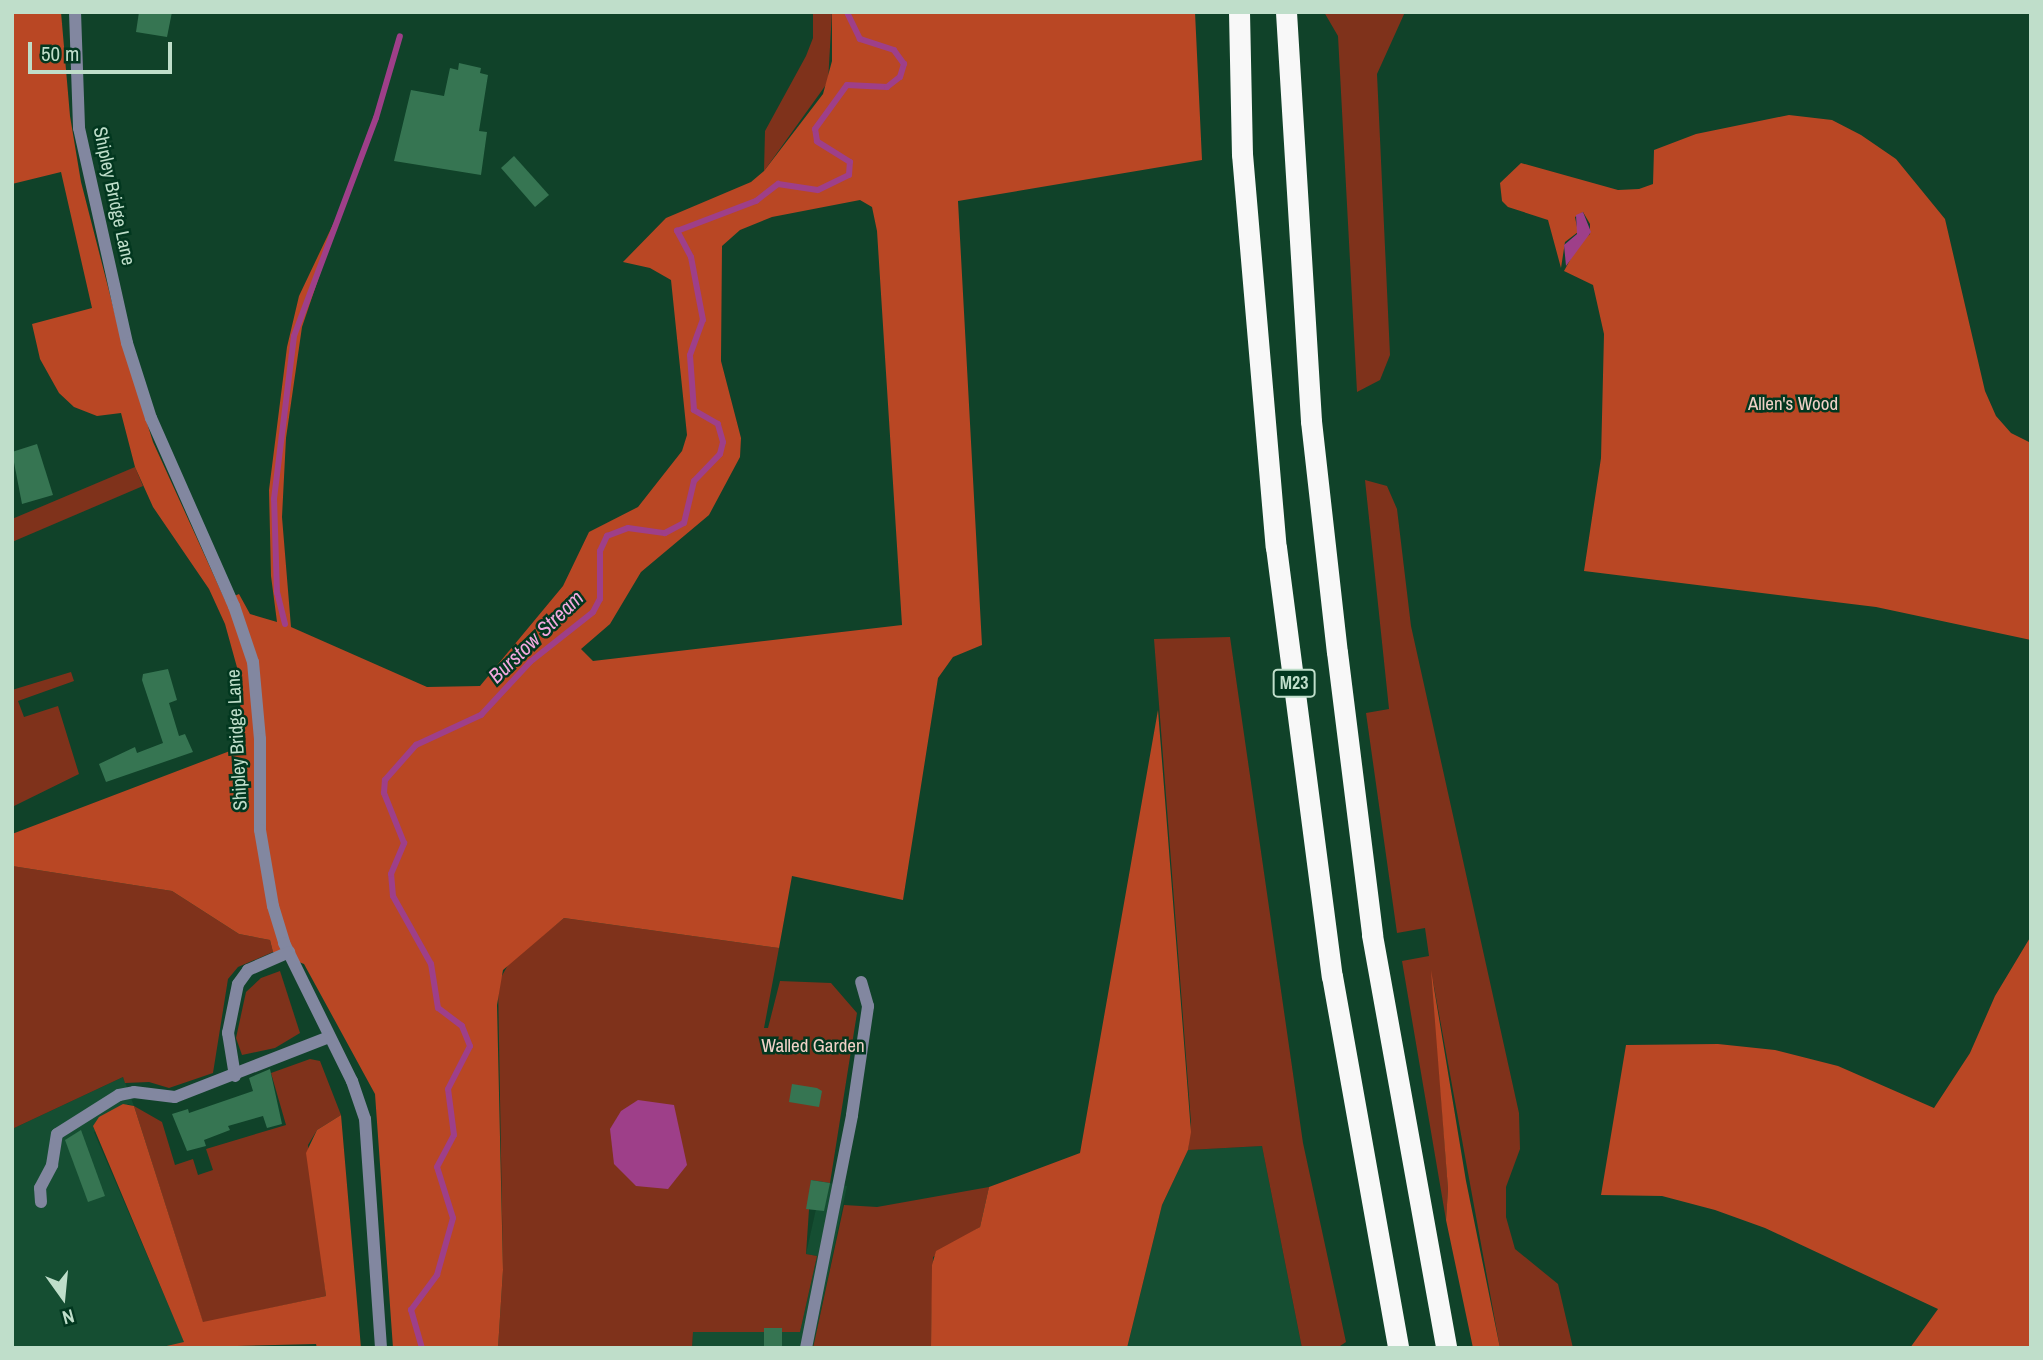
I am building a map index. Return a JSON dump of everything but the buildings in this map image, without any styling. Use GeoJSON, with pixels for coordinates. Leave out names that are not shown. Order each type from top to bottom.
{"type":"FeatureCollection","features":[{"type":"Feature","properties":{"kind":"highway","name":"M23"},"geometry":{"type":"LineString","coordinates":[[1239,12],[1242,154],[1276,547],[1332,976],[1398,1348]]}},
{"type":"Feature","properties":{"kind":"highway","name":"M23"},"geometry":{"type":"LineString","coordinates":[[1286,12],[1311,421],[1337,652],[1372,935],[1446,1348]]}},
{"type":"Feature","properties":{"kind":"street","name":"Shipley Bridge Lane"},"geometry":{"type":"LineString","coordinates":[[75,12],[80,138],[130,352],[159,439],[234,606],[253,663],[262,842],[273,906],[289,953],[365,1119],[381,1348]]}},
{"type":"Feature","properties":{"kind":"street"},"geometry":{"type":"LineString","coordinates":[[234,1076],[228,1032],[241,978],[248,970],[289,953]]}},
{"type":"Feature","properties":{"kind":"street"},"geometry":{"type":"LineString","coordinates":[[806,1348],[852,1115],[867,1006],[861,982]]}},
{"type":"Feature","properties":{"kind":"street"},"geometry":{"type":"LineString","coordinates":[[41,1202],[40,1188],[52,1165],[56,1138],[68,1125],[124,1093],[175,1097],[328,1037]]}},
{"type":"Feature","properties":{"kind":"shaded area"},"geometry":{"type":"Polygon","coordinates":[[[1583,212],[1591,232],[1566,266],[1564,245],[1577,234],[1576,215],[1583,212]]]}},
{"type":"Feature","properties":{"kind":"shaded area"},"geometry":{"type":"Polygon","coordinates":[[[123,1077],[134,1106],[128,1104],[94,1132],[187,1348],[12,1348],[12,1129],[123,1077]]]}},
{"type":"Feature","properties":{"kind":"shaded area"},"geometry":{"type":"Polygon","coordinates":[[[638,1100],[674,1105],[687,1165],[668,1189],[636,1186],[614,1164],[610,1129],[621,1111],[638,1100]]]}},
{"type":"Feature","properties":{"kind":"shaded area"},"geometry":{"type":"Polygon","coordinates":[[[1262,1146],[1302,1348],[1127,1348],[1162,1205],[1188,1150],[1262,1146]]]}},
{"type":"Feature","properties":{"kind":"shaded area"},"geometry":{"type":"Polygon","coordinates":[[[822,1182],[847,1186],[813,1348],[692,1348],[693,1332],[800,1332],[817,1256],[806,1254],[822,1182]]]}},
{"type":"Feature","properties":{"kind":"green space"},"geometry":{"type":"Polygon","coordinates":[[[12,12],[61,12],[70,116],[81,182],[125,353],[153,442],[225,600],[239,594],[250,614],[277,622],[271,576],[269,490],[287,347],[299,296],[346,197],[302,327],[286,438],[282,517],[291,627],[427,687],[480,686],[563,586],[589,532],[638,507],[682,451],[687,435],[671,280],[650,268],[623,262],[666,218],[751,182],[764,171],[823,94],[832,61],[832,12],[1195,12],[1202,160],[958,201],[982,645],[953,657],[938,678],[903,900],[792,876],[779,948],[564,918],[503,970],[497,1005],[503,1270],[498,1348],[393,1348],[375,1094],[304,964],[273,952],[270,940],[239,934],[172,891],[12,866],[12,834],[243,746],[238,671],[225,624],[209,589],[153,507],[135,467],[121,413],[97,416],[74,407],[59,393],[40,359],[32,324],[92,308],[61,172],[12,184],[12,12]],[[860,200],[772,217],[740,230],[722,246],[721,361],[741,438],[740,457],[709,515],[641,572],[610,624],[581,649],[593,661],[902,625],[877,231],[872,207],[860,200]]]}},
{"type":"Feature","properties":{"kind":"green space"},"geometry":{"type":"Polygon","coordinates":[[[813,12],[832,12],[828,82],[764,171],[765,131],[806,56],[813,38],[813,12]]]}},
{"type":"Feature","properties":{"kind":"green space"},"geometry":{"type":"Polygon","coordinates":[[[1324,12],[1405,12],[1377,74],[1390,355],[1380,380],[1357,392],[1338,36],[1324,12]]]}},
{"type":"Feature","properties":{"kind":"green space","name":"Allen's Wood"},"geometry":{"type":"Polygon","coordinates":[[[1789,115],[1832,120],[1861,135],[1896,159],[1945,219],[1985,391],[1996,416],[2011,433],[2031,443],[2031,640],[1876,607],[1584,571],[1601,458],[1604,334],[1593,285],[1564,271],[1580,242],[1590,234],[1590,224],[1583,212],[1575,217],[1578,232],[1565,242],[1561,268],[1548,220],[1508,207],[1502,201],[1500,183],[1521,163],[1618,190],[1639,189],[1653,184],[1654,150],[1696,134],[1789,115]]]}},
{"type":"Feature","properties":{"kind":"green space"},"geometry":{"type":"Polygon","coordinates":[[[135,467],[143,486],[12,542],[12,519],[135,467]]]}},
{"type":"Feature","properties":{"kind":"green space"},"geometry":{"type":"Polygon","coordinates":[[[1365,480],[1387,486],[1397,509],[1411,626],[1519,1113],[1520,1149],[1506,1187],[1506,1217],[1515,1249],[1558,1284],[1573,1348],[1500,1348],[1433,981],[1448,1189],[1446,1220],[1402,961],[1429,956],[1425,928],[1397,933],[1366,713],[1389,709],[1365,480]]]}},
{"type":"Feature","properties":{"kind":"green space"},"geometry":{"type":"Polygon","coordinates":[[[1230,637],[1303,1143],[1346,1342],[1337,1348],[1302,1348],[1262,1146],[1188,1150],[1191,1122],[1154,639],[1230,637]]]}},
{"type":"Feature","properties":{"kind":"green space"},"geometry":{"type":"Polygon","coordinates":[[[71,672],[74,681],[18,701],[24,717],[58,706],[79,774],[12,807],[12,690],[71,672]]]}},
{"type":"Feature","properties":{"kind":"green space"},"geometry":{"type":"Polygon","coordinates":[[[1158,710],[1191,1132],[1188,1150],[1162,1205],[1127,1348],[931,1348],[932,1265],[936,1251],[980,1227],[989,1187],[1080,1153],[1158,710]]]}},
{"type":"Feature","properties":{"kind":"green space"},"geometry":{"type":"Polygon","coordinates":[[[12,866],[172,891],[239,934],[270,940],[273,952],[238,967],[228,979],[213,1073],[169,1088],[149,1082],[125,1083],[123,1077],[12,1129],[12,866]]]}},
{"type":"Feature","properties":{"kind":"green space","name":"Walled Garden"},"geometry":{"type":"Polygon","coordinates":[[[564,918],[779,948],[764,1028],[768,1028],[780,981],[831,983],[857,1013],[830,1183],[811,1180],[806,1254],[817,1256],[800,1332],[693,1332],[692,1348],[498,1348],[503,1270],[498,983],[509,963],[564,918]]]}},
{"type":"Feature","properties":{"kind":"green space"},"geometry":{"type":"Polygon","coordinates":[[[2031,936],[2031,1348],[1910,1348],[1938,1309],[1765,1228],[1715,1210],[1662,1196],[1601,1195],[1626,1045],[1718,1044],[1775,1050],[1838,1066],[1934,1108],[1970,1053],[1995,996],[2031,936]]]}},
{"type":"Feature","properties":{"kind":"green space"},"geometry":{"type":"Polygon","coordinates":[[[1431,970],[1466,1181],[1500,1348],[1473,1348],[1446,1220],[1448,1189],[1431,970]]]}},
{"type":"Feature","properties":{"kind":"green space"},"geometry":{"type":"Polygon","coordinates":[[[280,971],[300,1033],[275,1048],[242,1055],[236,1038],[246,992],[261,978],[280,971]]]}},
{"type":"Feature","properties":{"kind":"green space"},"geometry":{"type":"Polygon","coordinates":[[[310,1059],[320,1061],[341,1115],[317,1130],[308,1145],[326,1296],[203,1323],[134,1106],[162,1122],[175,1165],[193,1159],[198,1175],[213,1170],[206,1149],[286,1125],[271,1073],[310,1059]]]}},
{"type":"Feature","properties":{"kind":"green space"},"geometry":{"type":"Polygon","coordinates":[[[123,1104],[134,1106],[203,1322],[326,1296],[306,1153],[317,1130],[341,1115],[361,1348],[317,1348],[316,1344],[158,1348],[184,1342],[93,1126],[99,1117],[123,1104]]]}},
{"type":"Feature","properties":{"kind":"green space"},"geometry":{"type":"Polygon","coordinates":[[[989,1187],[980,1227],[933,1257],[931,1348],[813,1348],[844,1205],[877,1207],[989,1187]]]}},
{"type":"Feature","properties":{"kind":"waterway","name":"Burstow Stream"},"geometry":{"type":"LineString","coordinates":[[422,1348],[411,1310],[437,1275],[453,1218],[437,1167],[454,1135],[448,1089],[470,1046],[462,1026],[438,1008],[431,964],[393,896],[391,874],[404,843],[384,793],[385,780],[416,745],[481,715],[530,662],[593,612],[600,599],[600,551],[607,536],[628,528],[665,533],[684,523],[694,481],[720,454],[723,442],[718,424],[694,410],[690,355],[703,320],[691,257],[677,231],[756,201],[778,184],[818,190],[849,175],[850,162],[817,141],[815,129],[847,85],[887,87],[900,77],[904,64],[894,50],[860,39],[847,12]]}},
{"type":"Feature","properties":{"kind":"waterway"},"geometry":{"type":"LineString","coordinates":[[285,624],[277,593],[274,499],[294,336],[376,118],[400,36]]}}]}
